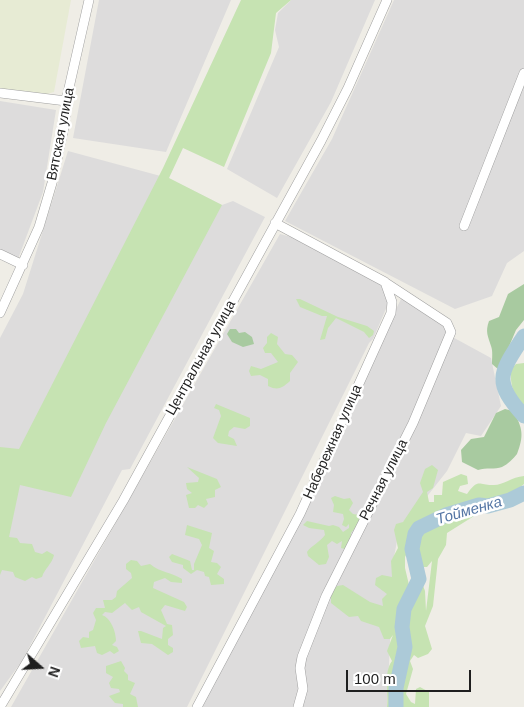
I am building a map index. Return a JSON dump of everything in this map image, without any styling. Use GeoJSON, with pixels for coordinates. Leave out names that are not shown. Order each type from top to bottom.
{"type":"FeatureCollection","features":[{"type":"Feature","properties":{"kind":"street","name":"Вятская улица"},"geometry":{"type":"LineString","coordinates":[[0,313],[39,227],[52,183],[65,122],[66,101],[89,0]]}},
{"type":"Feature","properties":{"kind":"street","name":"Центральная улица"},"geometry":{"type":"LineString","coordinates":[[0,707],[123,501],[348,88],[387,0]]}},
{"type":"Feature","properties":{"kind":"street"},"geometry":{"type":"LineString","coordinates":[[464,226],[524,73]]}},
{"type":"Feature","properties":{"kind":"street"},"geometry":{"type":"LineString","coordinates":[[0,93],[66,101]]}},
{"type":"Feature","properties":{"kind":"street"},"geometry":{"type":"LineString","coordinates":[[275,223],[385,282]]}},
{"type":"Feature","properties":{"kind":"street"},"geometry":{"type":"LineString","coordinates":[[0,254],[23,265]]}},
{"type":"Feature","properties":{"kind":"street","name":"Набережная улица"},"geometry":{"type":"LineString","coordinates":[[197,707],[300,514],[391,313],[391,297],[385,282]]}},
{"type":"Feature","properties":{"kind":"street","name":"Речная улица"},"geometry":{"type":"LineString","coordinates":[[298,707],[303,690],[300,668],[302,656],[326,596],[413,423],[451,332],[447,323],[385,282]]}},
{"type":"Feature","properties":{"kind":"shaded area"},"geometry":{"type":"Polygon","coordinates":[[[99,0],[231,0],[166,152],[73,138],[99,0]]]}},
{"type":"Feature","properties":{"kind":"shaded area"},"geometry":{"type":"Polygon","coordinates":[[[291,0],[375,0],[331,102],[277,198],[227,169],[279,47],[275,30],[278,13],[291,0]]]}},
{"type":"Feature","properties":{"kind":"shaded area"},"geometry":{"type":"Polygon","coordinates":[[[394,0],[524,0],[524,251],[507,263],[492,296],[455,309],[285,221],[332,139],[394,0]]]}},
{"type":"Feature","properties":{"kind":"shaded area"},"geometry":{"type":"Polygon","coordinates":[[[0,101],[56,110],[43,192],[18,259],[0,250],[0,101]]]}},
{"type":"Feature","properties":{"kind":"shaded area"},"geometry":{"type":"Polygon","coordinates":[[[68,151],[168,178],[222,205],[233,201],[265,217],[130,469],[122,470],[22,661],[0,691],[0,338],[23,294],[68,151]]]}},
{"type":"Feature","properties":{"kind":"shaded area"},"geometry":{"type":"Polygon","coordinates":[[[280,234],[299,239],[381,284],[388,304],[373,339],[369,343],[187,707],[11,707],[280,234]]]}},
{"type":"Feature","properties":{"kind":"shaded area"},"geometry":{"type":"Polygon","coordinates":[[[402,297],[449,328],[447,334],[491,358],[501,406],[481,436],[466,433],[447,471],[421,504],[400,525],[394,557],[387,707],[201,707],[402,297]]]}},
{"type":"Feature","properties":{"kind":"green space"},"geometry":{"type":"Polygon","coordinates":[[[0,0],[71,0],[54,92],[26,100],[0,94],[0,0]]]}},
{"type":"Feature","properties":{"kind":"green space"},"geometry":{"type":"Polygon","coordinates":[[[241,0],[291,0],[276,13],[271,53],[224,167],[183,148],[169,178],[222,205],[106,423],[71,497],[20,485],[9,537],[17,538],[20,543],[32,544],[35,552],[42,554],[47,551],[54,555],[52,561],[42,577],[36,579],[32,577],[25,581],[15,577],[13,572],[2,570],[0,575],[0,447],[19,449],[163,168],[241,0]]]}},
{"type":"Feature","properties":{"kind":"green space"},"geometry":{"type":"Polygon","coordinates":[[[524,284],[524,320],[516,330],[499,370],[492,364],[492,350],[487,334],[489,321],[499,317],[508,294],[524,284]]]}},
{"type":"Feature","properties":{"kind":"green space"},"geometry":{"type":"Polygon","coordinates":[[[296,299],[300,299],[338,317],[367,326],[374,331],[373,335],[369,338],[364,332],[336,318],[328,328],[325,339],[320,340],[327,316],[322,316],[300,307],[296,299]]]}},
{"type":"Feature","properties":{"kind":"green space"},"geometry":{"type":"Polygon","coordinates":[[[230,329],[236,329],[239,333],[245,332],[252,337],[254,344],[243,347],[232,342],[227,334],[230,329]]]}},
{"type":"Feature","properties":{"kind":"green space"},"geometry":{"type":"Polygon","coordinates":[[[271,333],[278,337],[277,344],[285,354],[292,355],[298,362],[290,373],[290,381],[277,388],[268,386],[268,379],[260,375],[251,376],[249,371],[251,366],[261,369],[278,362],[271,353],[265,353],[263,348],[267,343],[267,337],[271,333]]]}},
{"type":"Feature","properties":{"kind":"green space"},"geometry":{"type":"Polygon","coordinates":[[[524,363],[524,408],[515,395],[511,369],[516,364],[524,363]]]}},
{"type":"Feature","properties":{"kind":"green space"},"geometry":{"type":"Polygon","coordinates":[[[216,404],[250,418],[250,426],[245,429],[234,427],[229,431],[228,436],[234,439],[237,446],[218,443],[213,438],[221,416],[219,410],[214,408],[216,404]]]}},
{"type":"Feature","properties":{"kind":"green space"},"geometry":{"type":"Polygon","coordinates":[[[505,409],[513,411],[521,427],[521,442],[517,454],[502,467],[496,468],[478,470],[462,462],[461,450],[471,439],[484,437],[496,413],[505,409]]]}},
{"type":"Feature","properties":{"kind":"green space"},"geometry":{"type":"Polygon","coordinates":[[[432,465],[438,470],[433,488],[427,492],[429,502],[434,502],[434,495],[442,495],[443,482],[461,474],[467,476],[468,484],[460,486],[458,491],[467,494],[477,484],[497,485],[524,476],[524,484],[513,493],[496,498],[489,505],[471,503],[459,510],[445,508],[442,516],[432,521],[424,520],[415,528],[409,538],[411,546],[405,557],[405,568],[409,585],[399,609],[403,651],[395,690],[395,707],[387,707],[387,677],[392,661],[387,651],[393,635],[390,639],[384,639],[379,627],[361,621],[358,616],[349,617],[331,603],[331,592],[337,586],[343,585],[370,602],[383,606],[382,599],[387,594],[375,585],[376,578],[382,575],[392,577],[391,561],[398,548],[394,530],[396,524],[403,522],[423,492],[420,483],[425,469],[432,465]]]}},
{"type":"Feature","properties":{"kind":"green space"},"geometry":{"type":"Polygon","coordinates":[[[187,467],[217,479],[221,487],[215,490],[215,497],[206,499],[208,504],[204,508],[198,505],[195,508],[189,508],[186,495],[192,493],[187,489],[186,483],[198,482],[199,478],[187,467]]]}},
{"type":"Feature","properties":{"kind":"green space"},"geometry":{"type":"Polygon","coordinates":[[[335,496],[344,499],[350,498],[353,503],[349,510],[353,514],[359,515],[360,522],[351,533],[351,544],[345,549],[341,548],[342,541],[337,544],[332,541],[327,545],[329,557],[326,564],[319,565],[308,556],[307,552],[325,535],[324,530],[309,528],[303,525],[307,521],[329,526],[333,525],[339,527],[343,532],[349,528],[349,524],[346,527],[342,525],[343,514],[333,512],[334,505],[331,498],[335,496]]]}},
{"type":"Feature","properties":{"kind":"green space"},"geometry":{"type":"Polygon","coordinates":[[[476,507],[482,508],[482,511],[447,533],[446,545],[438,559],[433,606],[425,626],[432,649],[428,654],[418,658],[414,655],[410,661],[413,669],[406,694],[411,702],[415,704],[416,689],[420,687],[429,692],[429,707],[399,707],[402,659],[407,625],[421,580],[425,591],[426,611],[432,561],[427,567],[422,567],[417,548],[419,537],[432,525],[476,507]]]}},
{"type":"Feature","properties":{"kind":"green space"},"geometry":{"type":"Polygon","coordinates":[[[187,525],[212,533],[209,548],[214,551],[211,562],[217,563],[221,567],[217,574],[224,579],[224,584],[211,585],[209,577],[205,576],[204,572],[197,570],[191,574],[183,568],[183,565],[172,562],[169,557],[172,554],[190,561],[192,570],[194,570],[194,564],[202,545],[199,539],[185,535],[187,525]]]}},
{"type":"Feature","properties":{"kind":"green space"},"geometry":{"type":"Polygon","coordinates":[[[131,560],[137,561],[141,566],[150,564],[182,579],[182,583],[171,582],[165,578],[154,582],[153,588],[184,602],[187,607],[185,611],[165,605],[161,610],[167,624],[172,625],[173,635],[168,639],[168,645],[173,648],[173,652],[168,655],[152,644],[141,643],[138,631],[162,639],[163,628],[166,626],[141,612],[139,607],[132,610],[125,603],[112,613],[105,612],[102,615],[108,619],[112,626],[116,641],[112,645],[117,647],[119,651],[114,654],[110,651],[102,655],[97,653],[95,646],[81,648],[79,641],[83,637],[89,638],[89,632],[93,630],[96,620],[93,613],[96,608],[105,608],[103,600],[112,600],[116,597],[117,591],[132,578],[131,573],[126,569],[126,564],[131,560]]]}},
{"type":"Feature","properties":{"kind":"green space"},"geometry":{"type":"Polygon","coordinates":[[[121,661],[125,668],[124,671],[128,675],[128,680],[135,683],[130,694],[136,697],[138,707],[123,707],[123,704],[115,703],[109,696],[120,692],[119,689],[111,688],[109,683],[113,677],[106,673],[106,666],[121,661]]]}},
{"type":"Feature","properties":{"kind":"waterway","name":"Тойменка"},"geometry":{"type":"LineString","coordinates":[[524,336],[509,359],[503,377],[507,394],[524,416]]}},
{"type":"Feature","properties":{"kind":"waterway","name":"Тойменка"},"geometry":{"type":"LineString","coordinates":[[396,707],[396,688],[405,647],[402,627],[404,609],[419,579],[412,549],[415,534],[419,528],[446,515],[479,505],[488,506],[510,500],[524,493]]}}]}
